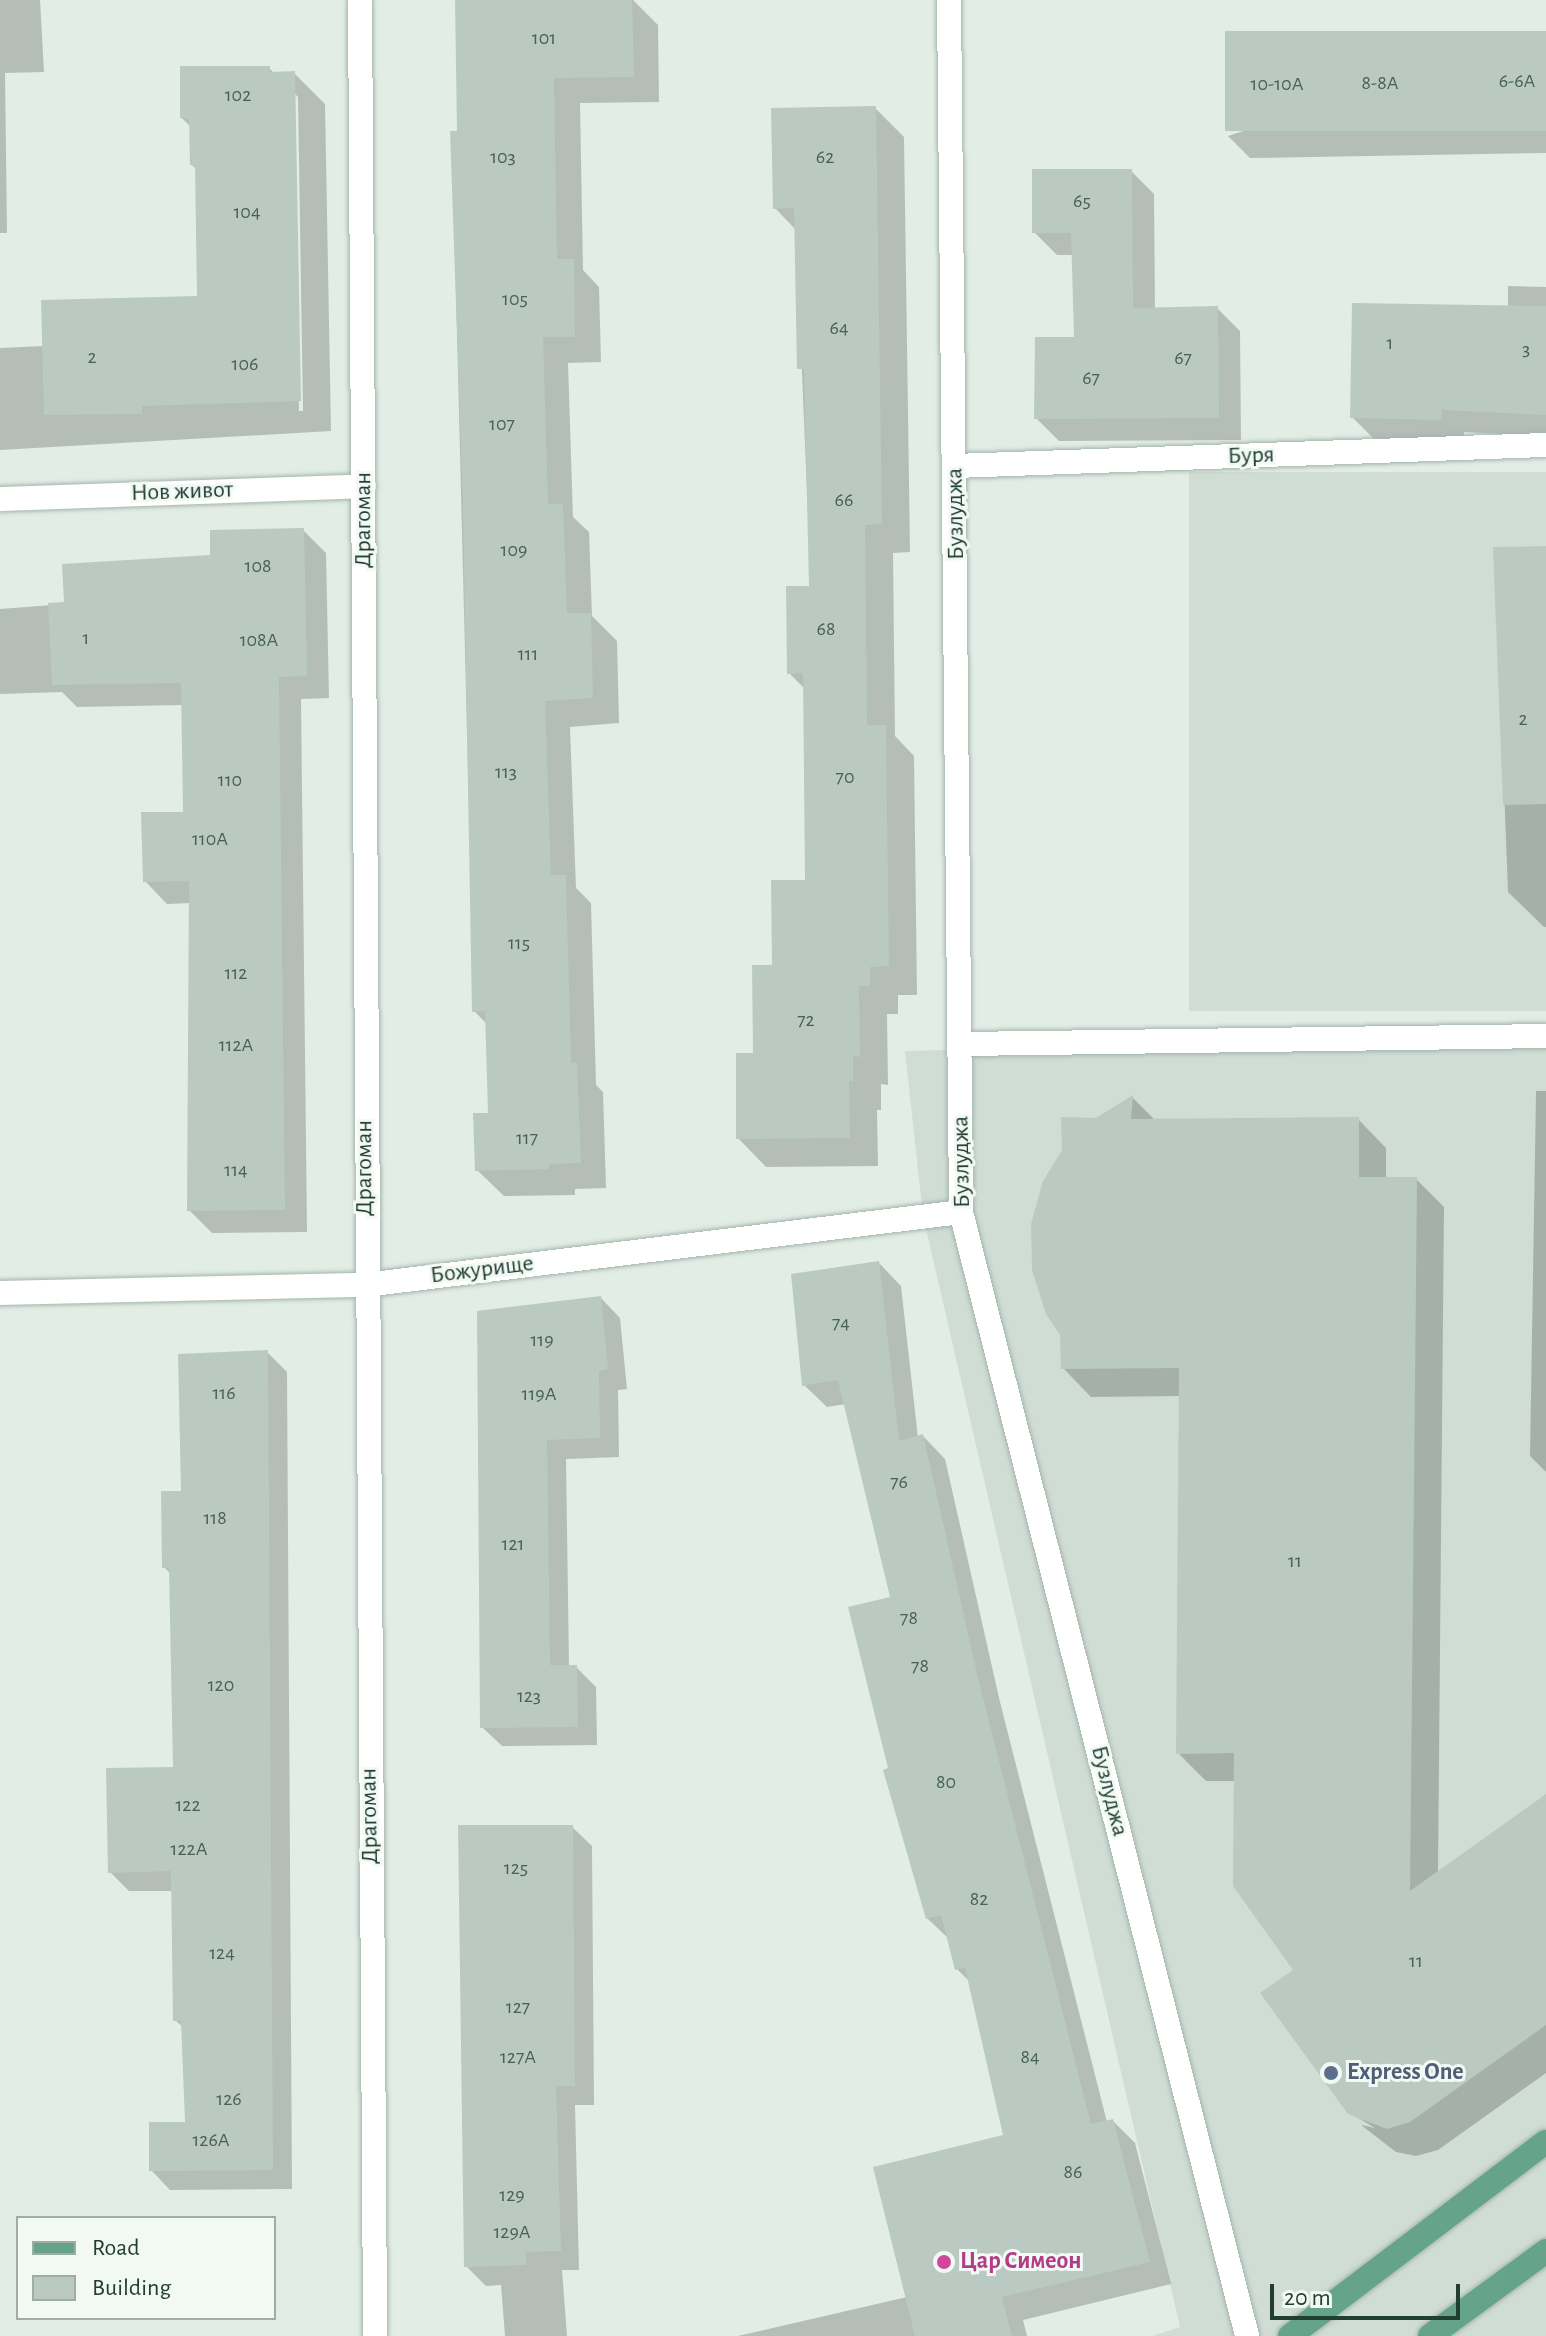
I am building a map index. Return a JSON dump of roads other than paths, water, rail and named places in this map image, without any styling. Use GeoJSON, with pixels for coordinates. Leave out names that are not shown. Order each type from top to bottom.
{"type":"FeatureCollection","features":[{"type":"Feature","properties":{"kind":"main road"},"geometry":{"type":"LineString","coordinates":[[1290,2336],[1546,2142]]}},
{"type":"Feature","properties":{"kind":"main road"},"geometry":{"type":"LineString","coordinates":[[1430,2336],[1546,2251]]}},
{"type":"Feature","properties":{"kind":"street","name":"Драгоман"},"geometry":{"type":"LineString","coordinates":[[360,0],[365,1285],[375,2336]]}},
{"type":"Feature","properties":{"kind":"street","name":"Бузлуджа"},"geometry":{"type":"LineString","coordinates":[[949,0],[962,1044],[961,1212],[1247,2336]]}},
{"type":"Feature","properties":{"kind":"street","name":"Буря"},"geometry":{"type":"LineString","coordinates":[[955,466],[1546,445]]}},
{"type":"Feature","properties":{"kind":"street","name":"Нов живот"},"geometry":{"type":"LineString","coordinates":[[0,499],[364,486]]}},
{"type":"Feature","properties":{"kind":"street"},"geometry":{"type":"LineString","coordinates":[[962,1044],[1546,1036]]}},
{"type":"Feature","properties":{"kind":"street","name":"Божурище"},"geometry":{"type":"LineString","coordinates":[[0,1293],[365,1285],[961,1212]]}},
{"type":"Feature","properties":{"kind":"place","name":"Express One"},"geometry":{"type":"Point","coordinates":[1331,2073]}},
{"type":"Feature","properties":{"kind":"place","name":"Цар Симеон"},"geometry":{"type":"Point","coordinates":[944,2262]}}]}
